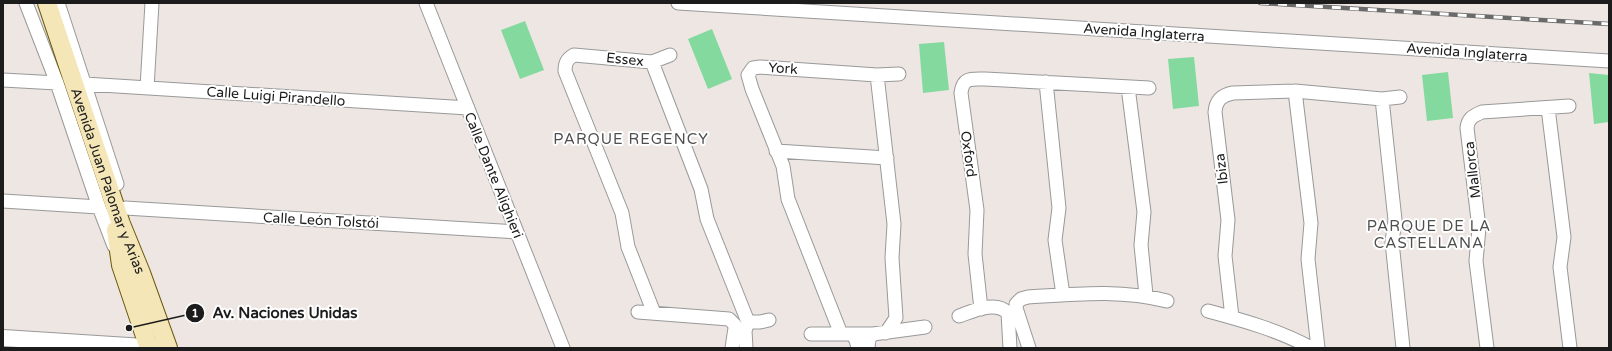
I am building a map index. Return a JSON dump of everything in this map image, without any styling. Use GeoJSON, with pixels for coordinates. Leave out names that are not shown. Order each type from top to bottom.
{"type":"FeatureCollection","features":[{"type":"Feature","properties":{"kind":"main road","name":"Avenida Juan Palomar y Arias"},"geometry":{"type":"LineString","coordinates":[[36,3],[116,230],[121,265]]}},
{"type":"Feature","properties":{"kind":"main road","name":"Avenida Juan Palomar y Arias"},"geometry":{"type":"LineString","coordinates":[[47,3],[118,217],[141,273]]}},
{"type":"Feature","properties":{"kind":"main road"},"geometry":{"type":"LineString","coordinates":[[121,265],[153,348]]}},
{"type":"Feature","properties":{"kind":"main road"},"geometry":{"type":"LineString","coordinates":[[141,273],[168,348]]}},
{"type":"Feature","properties":{"kind":"street","name":"Avenida Juan Palomar y Arias"},"geometry":{"type":"LineString","coordinates":[[26,3],[57,83],[99,207],[121,265]]}},
{"type":"Feature","properties":{"kind":"street","name":"Avenida Juan Palomar y Arias"},"geometry":{"type":"LineString","coordinates":[[58,3],[125,208],[141,273]]}},
{"type":"Feature","properties":{"kind":"street"},"geometry":{"type":"LineString","coordinates":[[148,88],[152,3]]}},
{"type":"Feature","properties":{"kind":"street","name":"Calle Dante Alighieri"},"geometry":{"type":"LineString","coordinates":[[426,3],[563,348]]}},
{"type":"Feature","properties":{"kind":"street","name":"Avenida Inglaterra"},"geometry":{"type":"LineString","coordinates":[[678,3],[1609,61]]}},
{"type":"Feature","properties":{"kind":"street","name":"Essex"},"geometry":{"type":"LineString","coordinates":[[654,313],[628,247],[622,213],[565,72],[566,63],[569,58],[574,55],[652,62],[701,189],[707,219],[748,322],[745,331],[746,348]]}},
{"type":"Feature","properties":{"kind":"street"},"geometry":{"type":"LineString","coordinates":[[652,62],[670,55]]}},
{"type":"Feature","properties":{"kind":"street","name":"York"},"geometry":{"type":"LineString","coordinates":[[858,348],[856,340],[847,334],[788,199],[783,166],[749,83],[748,75],[753,68],[760,67],[877,75],[899,74]]}},
{"type":"Feature","properties":{"kind":"street"},"geometry":{"type":"LineString","coordinates":[[868,348],[869,339],[880,334],[896,318],[892,258],[894,224],[877,75]]}},
{"type":"Feature","properties":{"kind":"street","name":"Oxford"},"geometry":{"type":"LineString","coordinates":[[981,309],[975,254],[977,210],[961,93],[962,85],[966,81],[973,79],[1149,88]]}},
{"type":"Feature","properties":{"kind":"street"},"geometry":{"type":"LineString","coordinates":[[3,80],[57,83]]}},
{"type":"Feature","properties":{"kind":"street"},"geometry":{"type":"LineString","coordinates":[[1046,82],[1059,208],[1055,240],[1063,295]]}},
{"type":"Feature","properties":{"kind":"street","name":"Calle Luigi Pirandello"},"geometry":{"type":"LineString","coordinates":[[85,84],[468,108]]}},
{"type":"Feature","properties":{"kind":"street"},"geometry":{"type":"LineString","coordinates":[[1128,87],[1144,212],[1140,245],[1146,295]]}},
{"type":"Feature","properties":{"kind":"street"},"geometry":{"type":"LineString","coordinates":[[1295,91],[1311,223],[1308,259],[1318,348]]}},
{"type":"Feature","properties":{"kind":"street","name":"Ibiza"},"geometry":{"type":"LineString","coordinates":[[1232,317],[1225,256],[1228,220],[1215,112],[1215,106],[1219,99],[1227,94],[1295,91],[1382,99],[1400,97]]}},
{"type":"Feature","properties":{"kind":"street"},"geometry":{"type":"LineString","coordinates":[[1382,99],[1395,220],[1392,242],[1403,348]]}},
{"type":"Feature","properties":{"kind":"street","name":"Mallorca"},"geometry":{"type":"LineString","coordinates":[[1487,348],[1476,261],[1479,228],[1467,128],[1468,122],[1475,115],[1482,112],[1569,106]]}},
{"type":"Feature","properties":{"kind":"street"},"geometry":{"type":"LineString","coordinates":[[1548,108],[1564,237],[1560,267],[1570,348]]}},
{"type":"Feature","properties":{"kind":"street"},"geometry":{"type":"LineString","coordinates":[[776,151],[886,158]]}},
{"type":"Feature","properties":{"kind":"street"},"geometry":{"type":"LineString","coordinates":[[3,201],[99,207]]}},
{"type":"Feature","properties":{"kind":"street","name":"Calle León Tolstói"},"geometry":{"type":"LineString","coordinates":[[125,208],[517,232]]}},
{"type":"Feature","properties":{"kind":"street"},"geometry":{"type":"LineString","coordinates":[[1029,348],[1017,313],[1016,304],[1021,299],[1028,297],[1103,293],[1146,295],[1167,301]]}},
{"type":"Feature","properties":{"kind":"street"},"geometry":{"type":"LineString","coordinates":[[959,316],[981,309],[998,307],[1004,309],[1008,313],[1010,348]]}},
{"type":"Feature","properties":{"kind":"street"},"geometry":{"type":"LineString","coordinates":[[1208,311],[1232,317],[1299,341],[1311,348]]}},
{"type":"Feature","properties":{"kind":"street"},"geometry":{"type":"LineString","coordinates":[[638,312],[729,319],[735,325],[732,348]]}},
{"type":"Feature","properties":{"kind":"street"},"geometry":{"type":"LineString","coordinates":[[748,322],[769,320]]}},
{"type":"Feature","properties":{"kind":"street"},"geometry":{"type":"LineString","coordinates":[[811,334],[880,334],[925,327]]}},
{"type":"Feature","properties":{"kind":"street"},"geometry":{"type":"LineString","coordinates":[[3,338],[153,348]]}},
{"type":"Feature","properties":{"kind":"green space"},"geometry":{"type":"Polygon","coordinates":[[[525,21],[544,70],[520,79],[501,30],[525,21]]]}},
{"type":"Feature","properties":{"kind":"green space"},"geometry":{"type":"Polygon","coordinates":[[[712,29],[732,79],[708,89],[688,39],[712,29]]]}},
{"type":"Feature","properties":{"kind":"green space"},"geometry":{"type":"Polygon","coordinates":[[[944,42],[949,90],[923,93],[919,44],[944,42]]]}},
{"type":"Feature","properties":{"kind":"green space"},"geometry":{"type":"Polygon","coordinates":[[[1194,57],[1199,106],[1173,109],[1168,59],[1194,57]]]}},
{"type":"Feature","properties":{"kind":"green space"},"geometry":{"type":"Polygon","coordinates":[[[1448,72],[1453,118],[1427,121],[1422,75],[1448,72]]]}},
{"type":"Feature","properties":{"kind":"green space"},"geometry":{"type":"Polygon","coordinates":[[[1589,73],[1609,75],[1609,122],[1594,124],[1589,73]]]}},
{"type":"Feature","properties":{"kind":"railway"},"geometry":{"type":"LineString","coordinates":[[1260,3],[1609,24]]}},
{"type":"Feature","properties":{"kind":"place","name":"Av. Naciones Unidas"},"geometry":{"type":"Point","coordinates":[129,328]}},
{"type":"Feature","properties":{"kind":"district","name":"PARQUE REGENCY"},"geometry":{"type":"Point","coordinates":[631,139]}},
{"type":"Feature","properties":{"kind":"district","name":"PARQUE DE LA CASTELLANA"},"geometry":{"type":"Point","coordinates":[1429,234]}}]}
